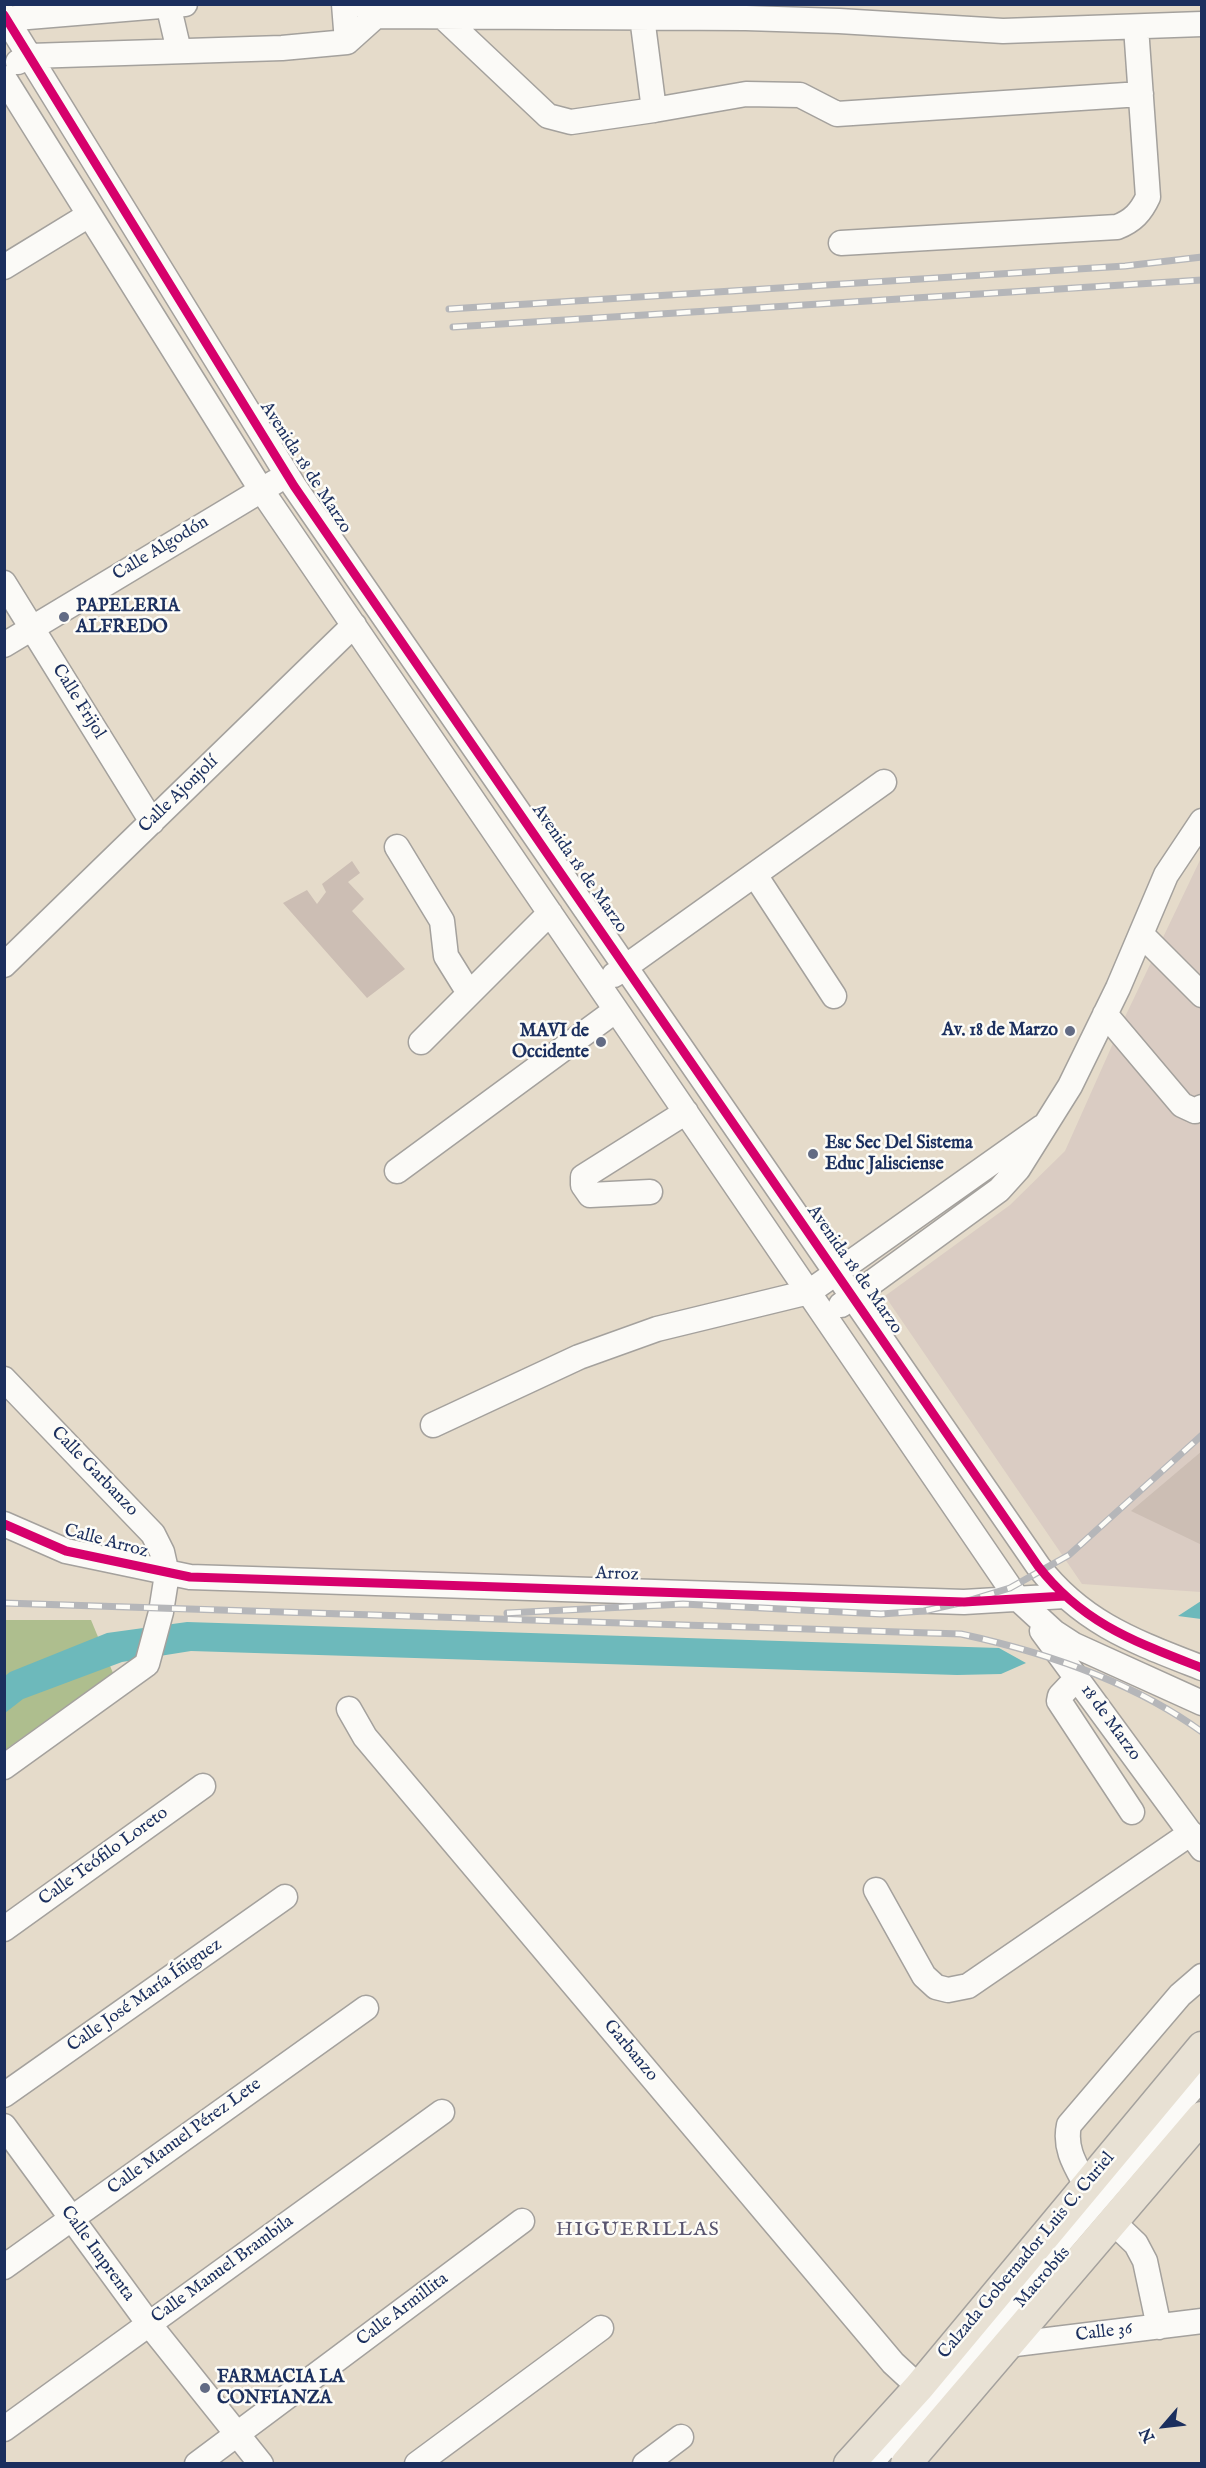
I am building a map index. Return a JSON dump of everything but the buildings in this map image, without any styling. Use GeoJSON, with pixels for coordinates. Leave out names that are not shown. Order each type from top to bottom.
{"type":"FeatureCollection","features":[{"type":"Feature","properties":{"kind":"main road","name":"Calzada Gobernador Luis C. Curiel"},"geometry":{"type":"LineString","coordinates":[[849,2463],[919,2387],[1202,2047]]}},
{"type":"Feature","properties":{"kind":"main road"},"geometry":{"type":"LineString","coordinates":[[906,2463],[1111,2220],[1202,2117]]}},
{"type":"Feature","properties":{"kind":"street"},"geometry":{"type":"LineString","coordinates":[[344,4],[347,42]]}},
{"type":"Feature","properties":{"kind":"street"},"geometry":{"type":"LineString","coordinates":[[5,17],[174,5],[179,51]]}},
{"type":"Feature","properties":{"kind":"street"},"geometry":{"type":"LineString","coordinates":[[347,42],[368,10],[442,16],[839,21],[1002,31],[1202,24]]}},
{"type":"Feature","properties":{"kind":"street"},"geometry":{"type":"LineString","coordinates":[[442,16],[548,116],[571,122],[746,94],[800,95],[837,114],[1141,94]]}},
{"type":"Feature","properties":{"kind":"street","name":"Avenida 18 de Marzo"},"geometry":{"type":"LineString","coordinates":[[5,17],[288,476],[1038,1566],[1065,1596],[1100,1624],[1140,1644],[1202,1668]]}},
{"type":"Feature","properties":{"kind":"street"},"geometry":{"type":"LineString","coordinates":[[642,17],[654,110]]}},
{"type":"Feature","properties":{"kind":"street"},"geometry":{"type":"LineString","coordinates":[[842,243],[1117,227],[1128,223],[1137,215],[1148,197],[1136,27]]}},
{"type":"Feature","properties":{"kind":"street"},"geometry":{"type":"LineString","coordinates":[[4,70],[30,56],[282,48],[347,42]]}},
{"type":"Feature","properties":{"kind":"street"},"geometry":{"type":"LineString","coordinates":[[4,78],[260,488],[1017,1598],[1054,1632],[1074,1645],[1202,1702]]}},
{"type":"Feature","properties":{"kind":"street"},"geometry":{"type":"LineString","coordinates":[[4,267],[89,215]]}},
{"type":"Feature","properties":{"kind":"street","name":"Calle Algodón"},"geometry":{"type":"LineString","coordinates":[[4,645],[260,488],[288,476]]}},
{"type":"Feature","properties":{"kind":"street","name":"Calle Frijol"},"geometry":{"type":"LineString","coordinates":[[4,583],[152,822]]}},
{"type":"Feature","properties":{"kind":"street","name":"Calle Ajonjolí"},"geometry":{"type":"LineString","coordinates":[[4,965],[354,625]]}},
{"type":"Feature","properties":{"kind":"street"},"geometry":{"type":"LineString","coordinates":[[599,985],[884,782]]}},
{"type":"Feature","properties":{"kind":"street"},"geometry":{"type":"LineString","coordinates":[[825,1316],[999,1190],[1018,1169],[1042,1127],[1070,1086],[1105,1014],[1166,875],[1202,821]]}},
{"type":"Feature","properties":{"kind":"street"},"geometry":{"type":"LineString","coordinates":[[397,847],[442,921],[446,956],[470,993]]}},
{"type":"Feature","properties":{"kind":"street"},"geometry":{"type":"LineString","coordinates":[[755,875],[834,996]]}},
{"type":"Feature","properties":{"kind":"street"},"geometry":{"type":"LineString","coordinates":[[421,1042],[550,913]]}},
{"type":"Feature","properties":{"kind":"street"},"geometry":{"type":"LineString","coordinates":[[1141,934],[1202,995]]}},
{"type":"Feature","properties":{"kind":"street"},"geometry":{"type":"LineString","coordinates":[[397,1172],[616,1010]]}},
{"type":"Feature","properties":{"kind":"street"},"geometry":{"type":"LineString","coordinates":[[1105,1014],[1182,1105],[1195,1111],[1202,1107]]}},
{"type":"Feature","properties":{"kind":"street"},"geometry":{"type":"LineString","coordinates":[[650,1192],[590,1195],[583,1185],[583,1177],[686,1112]]}},
{"type":"Feature","properties":{"kind":"street"},"geometry":{"type":"LineString","coordinates":[[433,1425],[579,1357],[657,1329],[809,1292],[1042,1127]]}},
{"type":"Feature","properties":{"kind":"street","name":"Calle Garbanzo"},"geometry":{"type":"LineString","coordinates":[[9,1392],[153,1534],[162,1552],[167,1574]]}},
{"type":"Feature","properties":{"kind":"street","name":"Calle Arroz"},"geometry":{"type":"LineString","coordinates":[[4,1524],[66,1551],[167,1574]]}},
{"type":"Feature","properties":{"kind":"street"},"geometry":{"type":"LineString","coordinates":[[4,1767],[147,1664],[161,1612],[167,1574]]}},
{"type":"Feature","properties":{"kind":"street","name":"Arroz"},"geometry":{"type":"LineString","coordinates":[[167,1574],[964,1602],[1065,1596]]}},
{"type":"Feature","properties":{"kind":"street","name":"18 de Marzo"},"geometry":{"type":"LineString","coordinates":[[1017,1598],[1196,1841]]}},
{"type":"Feature","properties":{"kind":"street"},"geometry":{"type":"LineString","coordinates":[[1077,1678],[1060,1696],[1059,1701],[1132,1812]]}},
{"type":"Feature","properties":{"kind":"street","name":"Garbanzo"},"geometry":{"type":"LineString","coordinates":[[349,1708],[365,1737],[893,2363],[919,2387]]}},
{"type":"Feature","properties":{"kind":"street","name":"Calle Teófilo Loreto"},"geometry":{"type":"LineString","coordinates":[[4,1929],[203,1786]]}},
{"type":"Feature","properties":{"kind":"street"},"geometry":{"type":"LineString","coordinates":[[876,1890],[924,1976],[936,1987],[958,1990],[1196,1841]]}},
{"type":"Feature","properties":{"kind":"street","name":"Calle José María Íñiguez"},"geometry":{"type":"LineString","coordinates":[[4,2095],[285,1898]]}},
{"type":"Feature","properties":{"kind":"street"},"geometry":{"type":"LineString","coordinates":[[1086,2185],[1070,2156],[1067,2134],[1069,2125],[1180,1995],[1202,1976]]}},
{"type":"Feature","properties":{"kind":"street","name":"Calle Manuel Pérez Lete"},"geometry":{"type":"LineString","coordinates":[[4,2267],[366,2008]]}},
{"type":"Feature","properties":{"kind":"street","name":"Macrobús"},"geometry":{"type":"LineString","coordinates":[[870,2463],[1202,2077]]}},
{"type":"Feature","properties":{"kind":"street","name":"Macrobús"},"geometry":{"type":"LineString","coordinates":[[885,2463],[1202,2093]]}},
{"type":"Feature","properties":{"kind":"street","name":"Calle Manuel Brambila"},"geometry":{"type":"LineString","coordinates":[[4,2429],[442,2112]]}},
{"type":"Feature","properties":{"kind":"street","name":"Calle Imprenta"},"geometry":{"type":"LineString","coordinates":[[4,2126],[149,2324],[261,2463]]}},
{"type":"Feature","properties":{"kind":"street"},"geometry":{"type":"LineString","coordinates":[[1111,2220],[1136,2244],[1145,2261],[1159,2327]]}},
{"type":"Feature","properties":{"kind":"street","name":"Calle Armillita"},"geometry":{"type":"LineString","coordinates":[[197,2463],[239,2434],[522,2221]]}},
{"type":"Feature","properties":{"kind":"street","name":"Calle 36"},"geometry":{"type":"LineString","coordinates":[[1007,2345],[1202,2322]]}},
{"type":"Feature","properties":{"kind":"street"},"geometry":{"type":"LineString","coordinates":[[417,2463],[601,2328]]}},
{"type":"Feature","properties":{"kind":"street"},"geometry":{"type":"LineString","coordinates":[[645,2463],[681,2437]]}},
{"type":"Feature","properties":{"kind":"shaded area"},"geometry":{"type":"Polygon","coordinates":[[[1201,858],[1201,1592],[1082,1584],[885,1296],[1010,1205],[1065,1151],[1123,1021],[1201,858]]]}},
{"type":"Feature","properties":{"kind":"green space"},"geometry":{"type":"Polygon","coordinates":[[[5,1620],[91,1620],[113,1673],[5,1750],[5,1620]]]}},
{"type":"Feature","properties":{"kind":"water"},"geometry":{"type":"Polygon","coordinates":[[[1201,1601],[1201,1619],[1178,1616],[1201,1601]]]}},
{"type":"Feature","properties":{"kind":"water"},"geometry":{"type":"Polygon","coordinates":[[[187,1622],[999,1648],[1026,1663],[1001,1674],[957,1675],[191,1651],[122,1662],[23,1699],[5,1713],[5,1676],[10,1672],[107,1633],[187,1622]]]}},
{"type":"Feature","properties":{"kind":"railway"},"geometry":{"type":"LineString","coordinates":[[449,309],[1125,266],[1202,257]]}},
{"type":"Feature","properties":{"kind":"railway"},"geometry":{"type":"LineString","coordinates":[[453,327],[1202,280]]}},
{"type":"Feature","properties":{"kind":"railway"},"geometry":{"type":"LineString","coordinates":[[507,1613],[683,1604],[881,1614],[924,1611],[964,1602],[1010,1588],[1069,1555],[1202,1435]]}},
{"type":"Feature","properties":{"kind":"railway"},"geometry":{"type":"LineString","coordinates":[[4,1603],[961,1634],[1055,1659],[1117,1683],[1175,1714],[1202,1732]]}},
{"type":"Feature","properties":{"kind":"cycle path"},"geometry":{"type":"LineString","coordinates":[[4,15],[294,486],[1038,1566],[1055,1586],[1092,1617],[1133,1640],[1202,1668]]}},
{"type":"Feature","properties":{"kind":"cycle path"},"geometry":{"type":"LineString","coordinates":[[4,1524],[66,1551],[190,1577],[964,1602],[1065,1596]]}},
{"type":"Feature","properties":{"kind":"place","name":"PAPELERIA ALFREDO"},"geometry":{"type":"Point","coordinates":[64,617]}},
{"type":"Feature","properties":{"kind":"place","name":"Av. 18 de Marzo"},"geometry":{"type":"Point","coordinates":[1070,1031]}},
{"type":"Feature","properties":{"kind":"place","name":"MAVI de Occidente"},"geometry":{"type":"Point","coordinates":[601,1042]}},
{"type":"Feature","properties":{"kind":"place","name":"Esc Sec Del Sistema Educ Jalisciense"},"geometry":{"type":"Point","coordinates":[813,1154]}},
{"type":"Feature","properties":{"kind":"place","name":"FARMACIA LA CONFIANZA"},"geometry":{"type":"Point","coordinates":[205,2388]}},
{"type":"Feature","properties":{"kind":"district","name":"HIGUERILLAS"},"geometry":{"type":"Point","coordinates":[638,2231]}}]}
